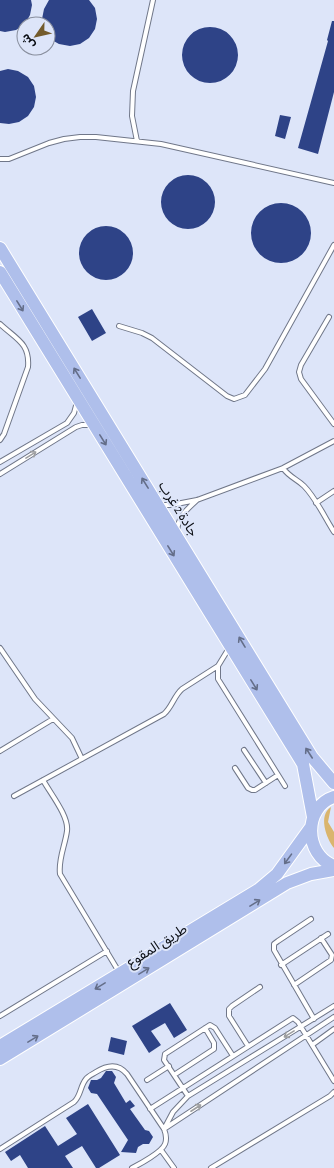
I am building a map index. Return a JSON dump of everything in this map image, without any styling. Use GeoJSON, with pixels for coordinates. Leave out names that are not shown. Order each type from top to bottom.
{"type":"FeatureCollection","features":[{"type":"Feature","properties":{"kind":"main road","name":"جادة 2 غرب"},"geometry":{"type":"LineString","coordinates":[[0,248],[312,757],[334,783]]}},
{"type":"Feature","properties":{"kind":"main road","name":"جادة 2 غرب"},"geometry":{"type":"LineString","coordinates":[[0,272],[302,764],[312,822],[311,838],[315,849],[321,858],[334,866]]}},
{"type":"Feature","properties":{"kind":"main road","name":"طريق المقوع"},"geometry":{"type":"LineString","coordinates":[[0,1046],[258,890],[277,874],[312,822],[320,806],[334,797]]}},
{"type":"Feature","properties":{"kind":"main road","name":"طريق المقوع"},"geometry":{"type":"LineString","coordinates":[[0,1059],[287,883],[311,874],[334,870]]}},
{"type":"Feature","properties":{"kind":"lane"},"geometry":{"type":"LineString","coordinates":[[138,141],[132,116],[133,91],[153,0]]}},
{"type":"Feature","properties":{"kind":"lane"},"geometry":{"type":"LineString","coordinates":[[0,159],[8,159],[49,142],[80,137],[96,137],[160,144],[334,183]]}},
{"type":"Feature","properties":{"kind":"lane"},"geometry":{"type":"LineString","coordinates":[[119,326],[152,338],[227,396],[234,399],[242,397],[248,392],[265,369],[334,246]]}},
{"type":"Feature","properties":{"kind":"lane"},"geometry":{"type":"LineString","coordinates":[[329,317],[303,361],[299,372],[301,379],[334,424]]}},
{"type":"Feature","properties":{"kind":"lane"},"geometry":{"type":"LineString","coordinates":[[0,324],[22,344],[29,356],[28,367],[4,434],[0,440]]}},
{"type":"Feature","properties":{"kind":"lane"},"geometry":{"type":"LineString","coordinates":[[0,462],[67,423],[71,419],[76,408],[75,395]]}},
{"type":"Feature","properties":{"kind":"lane"},"geometry":{"type":"LineString","coordinates":[[67,423],[71,430]]}},
{"type":"Feature","properties":{"kind":"lane"},"geometry":{"type":"LineString","coordinates":[[0,474],[71,430],[82,425],[94,425]]}},
{"type":"Feature","properties":{"kind":"lane"},"geometry":{"type":"LineString","coordinates":[[158,504],[171,505],[197,500],[283,468],[334,441]]}},
{"type":"Feature","properties":{"kind":"lane"},"geometry":{"type":"LineString","coordinates":[[283,468],[291,477],[304,486],[334,532]]}},
{"type":"Feature","properties":{"kind":"lane"},"geometry":{"type":"LineString","coordinates":[[316,503],[334,491]]}},
{"type":"Feature","properties":{"kind":"lane"},"geometry":{"type":"LineString","coordinates":[[178,538],[177,531],[180,518],[184,512],[197,500]]}},
{"type":"Feature","properties":{"kind":"lane"},"geometry":{"type":"LineString","coordinates":[[230,646],[218,666],[217,675],[285,786]]}},
{"type":"Feature","properties":{"kind":"lane"},"geometry":{"type":"LineString","coordinates":[[0,648],[36,699],[72,738],[82,759]]}},
{"type":"Feature","properties":{"kind":"lane"},"geometry":{"type":"LineString","coordinates":[[14,796],[164,714],[182,689],[218,666]]}},
{"type":"Feature","properties":{"kind":"lane"},"geometry":{"type":"LineString","coordinates":[[0,750],[53,719]]}},
{"type":"Feature","properties":{"kind":"lane"},"geometry":{"type":"LineString","coordinates":[[244,750],[266,783]]}},
{"type":"Feature","properties":{"kind":"lane"},"geometry":{"type":"LineString","coordinates":[[235,768],[250,789],[255,790],[278,775]]}},
{"type":"Feature","properties":{"kind":"lane"},"geometry":{"type":"LineString","coordinates":[[43,780],[64,816],[67,825],[60,862],[60,874],[120,974]]}},
{"type":"Feature","properties":{"kind":"lane"},"geometry":{"type":"LineString","coordinates":[[311,919],[274,944],[274,953],[314,1019]]}},
{"type":"Feature","properties":{"kind":"lane"},"geometry":{"type":"LineString","coordinates":[[281,964],[328,934]]}},
{"type":"Feature","properties":{"kind":"lane"},"geometry":{"type":"LineString","coordinates":[[294,985],[331,960],[332,955],[321,938]]}},
{"type":"Feature","properties":{"kind":"lane"},"geometry":{"type":"LineString","coordinates":[[0,1016],[107,951]]}},
{"type":"Feature","properties":{"kind":"lane"},"geometry":{"type":"LineString","coordinates":[[248,1046],[229,1016],[228,1009],[260,987]]}},
{"type":"Feature","properties":{"kind":"lane"},"geometry":{"type":"LineString","coordinates":[[164,1129],[173,1112],[188,1096],[334,1006]]}},
{"type":"Feature","properties":{"kind":"lane"},"geometry":{"type":"LineString","coordinates":[[164,1129],[334,1018]]}},
{"type":"Feature","properties":{"kind":"lane"},"geometry":{"type":"LineString","coordinates":[[150,1109],[291,1019],[296,1020],[301,1027],[334,1080]]}},
{"type":"Feature","properties":{"kind":"lane"},"geometry":{"type":"LineString","coordinates":[[188,1096],[168,1066],[164,1058],[165,1054],[210,1025],[213,1027],[233,1056]]}},
{"type":"Feature","properties":{"kind":"lane"},"geometry":{"type":"LineString","coordinates":[[174,1075],[214,1049],[214,1043],[205,1028]]}},
{"type":"Feature","properties":{"kind":"lane"},"geometry":{"type":"LineString","coordinates":[[312,1045],[334,1029]]}},
{"type":"Feature","properties":{"kind":"lane"},"geometry":{"type":"LineString","coordinates":[[0,1149],[74,1102],[79,1096],[86,1080],[106,1067],[115,1066],[124,1070],[164,1129],[166,1140],[164,1147],[161,1150],[132,1168]]}},
{"type":"Feature","properties":{"kind":"lane"},"geometry":{"type":"LineString","coordinates":[[147,1080],[168,1066]]}},
{"type":"Feature","properties":{"kind":"lane"},"geometry":{"type":"LineString","coordinates":[[211,1168],[330,1096],[334,1092]]}},
{"type":"Feature","properties":{"kind":"lane"},"geometry":{"type":"LineString","coordinates":[[161,1150],[174,1168]]}},
{"type":"Feature","properties":{"kind":"shaded area"},"geometry":{"type":"Polygon","coordinates":[[[331,807],[328,822],[334,832],[334,848],[326,833],[324,821],[327,811],[331,807]]]}},
{"type":"Feature","properties":{"kind":"building"},"geometry":{"type":"Polygon","coordinates":[[[0,0],[31,0],[32,5],[29,16],[16,16],[16,30],[5,32],[0,31],[0,0]]]}},
{"type":"Feature","properties":{"kind":"building"},"geometry":{"type":"Polygon","coordinates":[[[49,0],[89,0],[95,8],[97,19],[95,29],[89,38],[80,44],[70,46],[59,44],[56,42],[56,16],[43,16],[44,9],[49,0]]]}},
{"type":"Feature","properties":{"kind":"building"},"geometry":{"type":"Polygon","coordinates":[[[332,21],[334,21],[334,92],[318,154],[298,148],[328,41],[332,21]]]}},
{"type":"Feature","properties":{"kind":"building"},"geometry":{"type":"Polygon","coordinates":[[[210,27],[221,29],[230,35],[236,44],[238,55],[236,66],[230,75],[221,81],[210,83],[199,81],[190,75],[184,66],[182,55],[184,44],[190,35],[199,29],[210,27]]]}},
{"type":"Feature","properties":{"kind":"building"},"geometry":{"type":"Polygon","coordinates":[[[8,69],[18,71],[28,77],[34,86],[36,97],[34,107],[28,116],[19,122],[9,124],[0,123],[0,71],[8,69]]]}},
{"type":"Feature","properties":{"kind":"building"},"geometry":{"type":"Polygon","coordinates":[[[280,115],[291,117],[285,139],[275,136],[280,115]]]}},
{"type":"Feature","properties":{"kind":"building"},"geometry":{"type":"Polygon","coordinates":[[[183,175],[193,175],[203,179],[211,187],[215,197],[215,207],[211,217],[203,225],[193,229],[183,229],[173,225],[165,217],[161,207],[161,197],[165,187],[173,179],[183,175]]]}},
{"type":"Feature","properties":{"kind":"building"},"geometry":{"type":"Polygon","coordinates":[[[275,203],[287,203],[298,208],[306,216],[311,227],[309,245],[298,258],[287,263],[275,263],[264,258],[256,250],[251,239],[251,227],[256,216],[264,208],[275,203]]]}},
{"type":"Feature","properties":{"kind":"building"},"geometry":{"type":"Polygon","coordinates":[[[101,226],[111,226],[121,230],[129,238],[133,248],[133,258],[129,268],[121,276],[111,280],[101,280],[91,276],[83,268],[79,258],[79,248],[83,238],[91,230],[101,226]]]}},
{"type":"Feature","properties":{"kind":"building"},"geometry":{"type":"Polygon","coordinates":[[[92,309],[106,333],[92,341],[78,317],[92,309]]]}},
{"type":"Feature","properties":{"kind":"building"},"geometry":{"type":"Polygon","coordinates":[[[170,1003],[187,1030],[174,1038],[165,1023],[151,1031],[161,1045],[149,1053],[132,1026],[170,1003]]]}},
{"type":"Feature","properties":{"kind":"building"},"geometry":{"type":"Polygon","coordinates":[[[111,1037],[127,1041],[124,1055],[108,1051],[111,1037]]]}},
{"type":"Feature","properties":{"kind":"building"},"geometry":{"type":"Polygon","coordinates":[[[106,1071],[112,1071],[116,1077],[114,1083],[126,1103],[130,1100],[135,1106],[130,1109],[145,1130],[149,1131],[153,1137],[149,1144],[143,1144],[138,1147],[136,1153],[121,1152],[128,1140],[97,1094],[91,1093],[88,1088],[91,1080],[101,1078],[106,1071]]]}},
{"type":"Feature","properties":{"kind":"building"},"geometry":{"type":"Polygon","coordinates":[[[88,1104],[120,1155],[99,1168],[96,1168],[82,1146],[65,1156],[73,1168],[28,1168],[20,1155],[11,1161],[5,1152],[45,1126],[58,1146],[77,1134],[66,1118],[88,1104]]]}}]}
